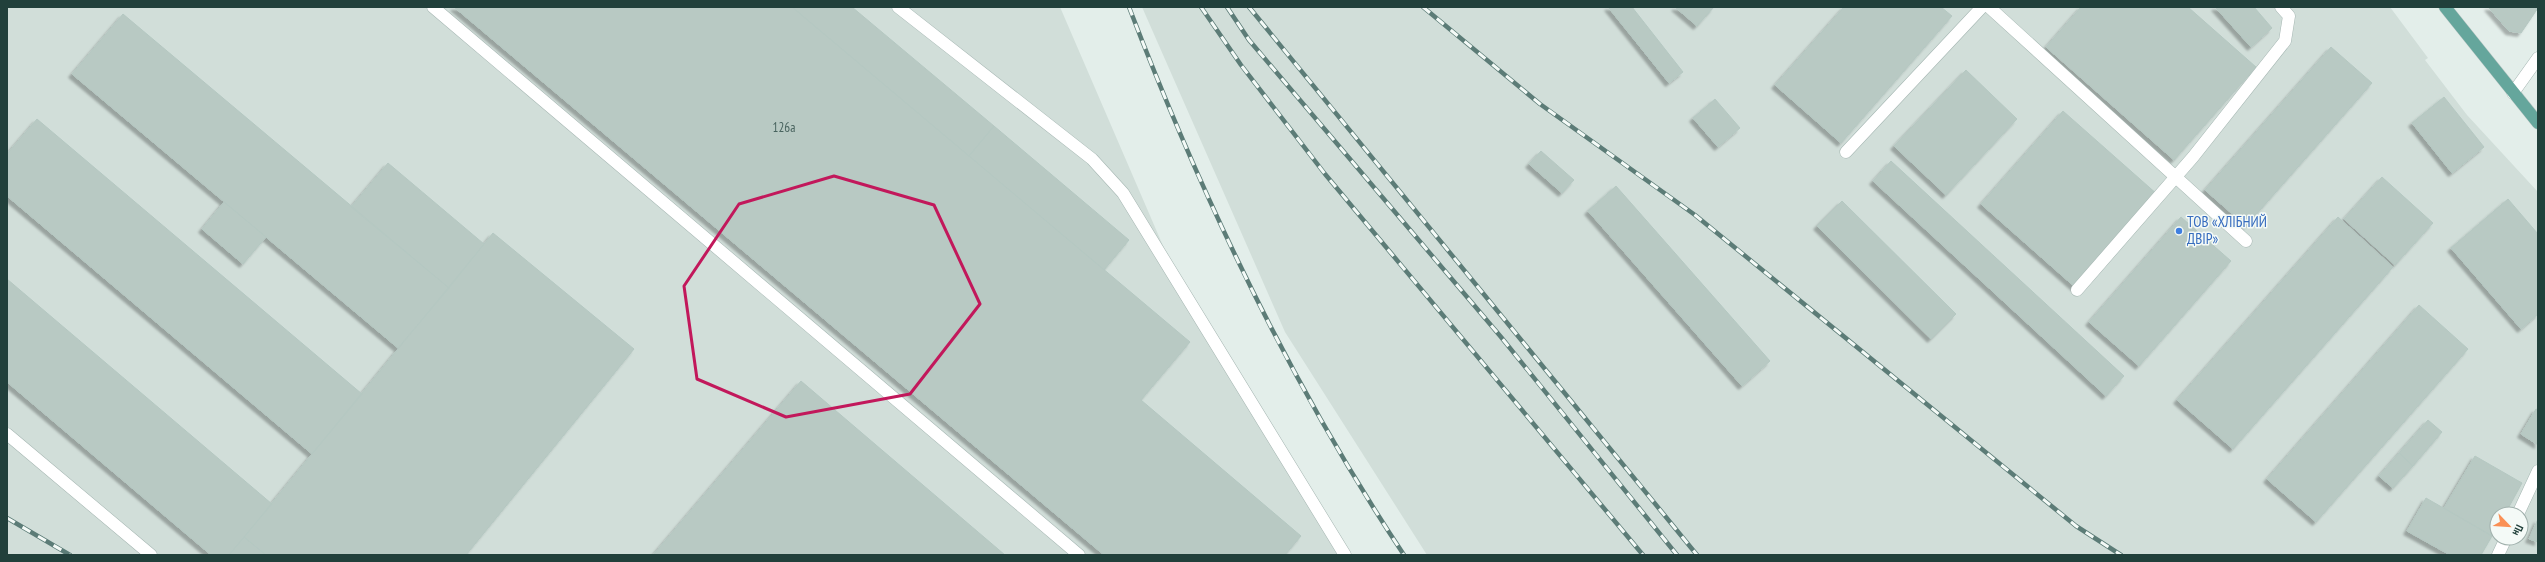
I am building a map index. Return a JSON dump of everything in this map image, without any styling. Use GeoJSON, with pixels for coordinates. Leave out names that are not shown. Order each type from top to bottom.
{"type":"FeatureCollection","features":[{"type":"Feature","properties":{"kind":"main road"},"geometry":{"type":"LineString","coordinates":[[2445,7],[2538,123]]}},
{"type":"Feature","properties":{"kind":"street"},"geometry":{"type":"LineString","coordinates":[[433,7],[1079,555]]}},
{"type":"Feature","properties":{"kind":"street"},"geometry":{"type":"LineString","coordinates":[[898,7],[1092,159],[1123,193],[1345,555]]}},
{"type":"Feature","properties":{"kind":"street"},"geometry":{"type":"LineString","coordinates":[[1846,152],[1982,7]]}},
{"type":"Feature","properties":{"kind":"street"},"geometry":{"type":"LineString","coordinates":[[1989,7],[2246,241]]}},
{"type":"Feature","properties":{"kind":"street"},"geometry":{"type":"LineString","coordinates":[[2078,290],[2176,177],[2285,41],[2289,16],[2281,7]]}},
{"type":"Feature","properties":{"kind":"street"},"geometry":{"type":"LineString","coordinates":[[2513,93],[2538,58]]}},
{"type":"Feature","properties":{"kind":"street"},"geometry":{"type":"LineString","coordinates":[[7,434],[151,555]]}},
{"type":"Feature","properties":{"kind":"street"},"geometry":{"type":"LineString","coordinates":[[2522,506],[2538,471]]}},
{"type":"Feature","properties":{"kind":"highlighted area"},"geometry":{"type":"Polygon","coordinates":[[[834,176],[934,205],[980,304],[910,394],[786,417],[697,379],[684,286],[739,204],[834,176]]]}},
{"type":"Feature","properties":{"kind":"shaded area"},"geometry":{"type":"Polygon","coordinates":[[[7,7],[1060,7],[1189,306],[1342,555],[7,555],[7,7]]]}},
{"type":"Feature","properties":{"kind":"shaded area"},"geometry":{"type":"Polygon","coordinates":[[[1142,7],[2390,7],[2428,58],[2425,60],[2467,115],[2538,192],[2538,555],[1427,555],[1285,332],[1142,7]]]}},
{"type":"Feature","properties":{"kind":"building"},"geometry":{"type":"Polygon","coordinates":[[[454,7],[792,7],[1190,342],[1141,400],[1301,536],[1285,555],[1104,555],[454,7]]]}},
{"type":"Feature","properties":{"kind":"building"},"geometry":{"type":"Polygon","coordinates":[[[792,7],[852,7],[994,126],[969,156],[792,7]]]}},
{"type":"Feature","properties":{"kind":"building"},"geometry":{"type":"Polygon","coordinates":[[[1608,7],[1632,7],[1683,72],[1669,83],[1608,7]]]}},
{"type":"Feature","properties":{"kind":"building"},"geometry":{"type":"Polygon","coordinates":[[[1675,7],[1714,7],[1697,26],[1675,7]]]}},
{"type":"Feature","properties":{"kind":"building"},"geometry":{"type":"Polygon","coordinates":[[[1844,7],[1941,7],[1952,16],[1841,143],[1775,85],[1844,7]]]}},
{"type":"Feature","properties":{"kind":"building"},"geometry":{"type":"Polygon","coordinates":[[[2081,7],[2188,7],[2256,67],[2174,160],[2046,47],[2081,7]]]}},
{"type":"Feature","properties":{"kind":"building"},"geometry":{"type":"Polygon","coordinates":[[[2215,7],[2254,7],[2272,28],[2251,47],[2215,7]]]}},
{"type":"Feature","properties":{"kind":"building"},"geometry":{"type":"Polygon","coordinates":[[[2488,7],[2538,8],[2521,33],[2509,31],[2488,7]]]}},
{"type":"Feature","properties":{"kind":"building"},"geometry":{"type":"Polygon","coordinates":[[[123,14],[449,288],[398,348],[72,74],[123,14]]]}},
{"type":"Feature","properties":{"kind":"building"},"geometry":{"type":"Polygon","coordinates":[[[2331,47],[2372,83],[2246,226],[2205,190],[2331,47]]]}},
{"type":"Feature","properties":{"kind":"building"},"geometry":{"type":"Polygon","coordinates":[[[1966,70],[2017,119],[1946,195],[1894,146],[1966,70]]]}},
{"type":"Feature","properties":{"kind":"building"},"geometry":{"type":"Polygon","coordinates":[[[2444,97],[2484,147],[2452,173],[2412,123],[2444,97]]]}},
{"type":"Feature","properties":{"kind":"building"},"geometry":{"type":"Polygon","coordinates":[[[1715,99],[1740,128],[1718,147],[1693,118],[1715,99]]]}},
{"type":"Feature","properties":{"kind":"building"},"geometry":{"type":"Polygon","coordinates":[[[2063,111],[2158,195],[2076,288],[1981,204],[2063,111]]]}},
{"type":"Feature","properties":{"kind":"building"},"geometry":{"type":"Polygon","coordinates":[[[37,119],[362,394],[312,454],[7,196],[7,154],[37,119]]]}},
{"type":"Feature","properties":{"kind":"building"},"geometry":{"type":"Polygon","coordinates":[[[994,126],[1129,240],[1104,270],[969,156],[994,126]]]}},
{"type":"Feature","properties":{"kind":"building"},"geometry":{"type":"Polygon","coordinates":[[[1541,151],[1574,180],[1562,193],[1529,164],[1541,151]]]}},
{"type":"Feature","properties":{"kind":"building"},"geometry":{"type":"Polygon","coordinates":[[[1891,161],[2124,376],[2106,396],[1873,181],[1891,161]]]}},
{"type":"Feature","properties":{"kind":"building"},"geometry":{"type":"Polygon","coordinates":[[[388,163],[484,244],[449,288],[351,207],[388,163]]]}},
{"type":"Feature","properties":{"kind":"building"},"geometry":{"type":"Polygon","coordinates":[[[2382,177],[2433,223],[2395,265],[2344,219],[2382,177]]]}},
{"type":"Feature","properties":{"kind":"building"},"geometry":{"type":"Polygon","coordinates":[[[1616,186],[1770,361],[1742,386],[1588,211],[1616,186]]]}},
{"type":"Feature","properties":{"kind":"building"},"geometry":{"type":"Polygon","coordinates":[[[2508,199],[2538,234],[2538,314],[2521,329],[2451,248],[2508,199]]]}},
{"type":"Feature","properties":{"kind":"building"},"geometry":{"type":"Polygon","coordinates":[[[1842,201],[1956,314],[1931,339],[1817,226],[1842,201]]]}},
{"type":"Feature","properties":{"kind":"building"},"geometry":{"type":"Polygon","coordinates":[[[224,202],[266,237],[243,264],[202,229],[224,202]]]}},
{"type":"Feature","properties":{"kind":"building"},"geometry":{"type":"Polygon","coordinates":[[[2181,217],[2231,261],[2139,366],[2089,322],[2181,217]]]}},
{"type":"Feature","properties":{"kind":"building"},"geometry":{"type":"Polygon","coordinates":[[[2338,217],[2393,267],[2233,449],[2177,400],[2338,217]]]}},
{"type":"Feature","properties":{"kind":"building"},"geometry":{"type":"Polygon","coordinates":[[[493,233],[634,349],[466,555],[266,555],[244,537],[493,233]]]}},
{"type":"Feature","properties":{"kind":"building"},"geometry":{"type":"Polygon","coordinates":[[[7,279],[272,504],[229,555],[211,555],[7,382],[7,279]]]}},
{"type":"Feature","properties":{"kind":"building"},"geometry":{"type":"Polygon","coordinates":[[[2419,305],[2468,349],[2316,522],[2267,479],[2419,305]]]}},
{"type":"Feature","properties":{"kind":"building"},"geometry":{"type":"Polygon","coordinates":[[[801,381],[1005,555],[653,555],[801,381]]]}},
{"type":"Feature","properties":{"kind":"building"},"geometry":{"type":"Polygon","coordinates":[[[2536,409],[2538,410],[2538,445],[2521,434],[2536,409]]]}},
{"type":"Feature","properties":{"kind":"building"},"geometry":{"type":"Polygon","coordinates":[[[2428,420],[2442,432],[2413,466],[2399,453],[2428,420]]]}},
{"type":"Feature","properties":{"kind":"building"},"geometry":{"type":"Polygon","coordinates":[[[2399,453],[2413,466],[2393,488],[2379,476],[2399,453]]]}},
{"type":"Feature","properties":{"kind":"building"},"geometry":{"type":"Polygon","coordinates":[[[2475,456],[2522,483],[2509,506],[2489,506],[2489,534],[2444,508],[2475,456]]]}},
{"type":"Feature","properties":{"kind":"building"},"geometry":{"type":"Polygon","coordinates":[[[2426,498],[2489,534],[2489,541],[2481,555],[2450,555],[2407,531],[2426,498]]]}},
{"type":"Feature","properties":{"kind":"building"},"geometry":{"type":"Polygon","coordinates":[[[2538,519],[2538,542],[2529,539],[2538,519]]]}},
{"type":"Feature","properties":{"kind":"building"},"geometry":{"type":"Polygon","coordinates":[[[244,537],[266,555],[229,555],[244,537]]]}},
{"type":"Feature","properties":{"kind":"railway"},"geometry":{"type":"LineString","coordinates":[[1129,7],[1187,149],[1218,220],[1252,289],[1324,425],[1404,555]]}},
{"type":"Feature","properties":{"kind":"railway"},"geometry":{"type":"LineString","coordinates":[[1201,7],[1241,65],[1325,174],[1643,555]]}},
{"type":"Feature","properties":{"kind":"railway"},"geometry":{"type":"LineString","coordinates":[[1227,7],[1249,40],[1501,337],[1677,555]]}},
{"type":"Feature","properties":{"kind":"railway"},"geometry":{"type":"LineString","coordinates":[[1249,7],[1697,555]]}},
{"type":"Feature","properties":{"kind":"railway"},"geometry":{"type":"LineString","coordinates":[[1423,7],[1540,104],[1695,215],[2076,526],[2121,555]]}},
{"type":"Feature","properties":{"kind":"railway"},"geometry":{"type":"LineString","coordinates":[[7,518],[70,555]]}},
{"type":"Feature","properties":{"kind":"place","name":"ТОВ «ХЛІБНИЙ ДВІР»"},"geometry":{"type":"Point","coordinates":[2179,231]}}]}
